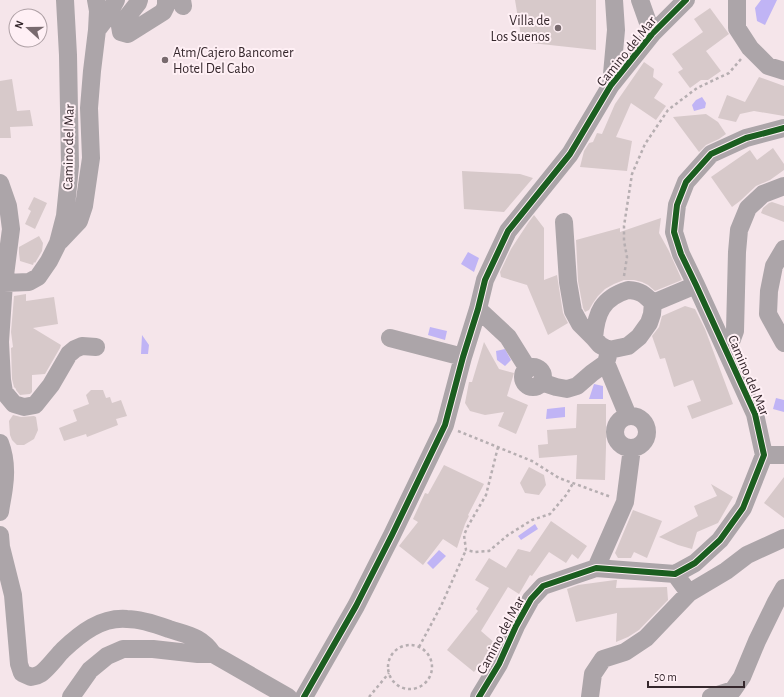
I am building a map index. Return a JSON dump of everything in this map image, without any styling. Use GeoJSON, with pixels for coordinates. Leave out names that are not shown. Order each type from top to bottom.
{"type":"FeatureCollection","features":[{"type":"Feature","properties":{"kind":"street","name":"Camino del Mar"},"geometry":{"type":"LineString","coordinates":[[1,283],[29,282],[38,277],[49,261],[58,243],[65,216],[70,166],[68,55],[65,0]]}},
{"type":"Feature","properties":{"kind":"street"},"geometry":{"type":"LineString","coordinates":[[58,243],[79,221],[84,206],[91,158],[89,108],[97,30],[98,11],[96,0]]}},
{"type":"Feature","properties":{"kind":"street"},"geometry":{"type":"LineString","coordinates":[[97,30],[107,17],[116,0]]}},
{"type":"Feature","properties":{"kind":"street"},"geometry":{"type":"LineString","coordinates":[[138,0],[138,3],[120,26],[121,32],[124,34],[128,34],[163,12],[166,6],[166,0]]}},
{"type":"Feature","properties":{"kind":"street"},"geometry":{"type":"LineString","coordinates":[[611,85],[616,30],[614,0]]}},
{"type":"Feature","properties":{"kind":"street"},"geometry":{"type":"LineString","coordinates":[[640,0],[652,34]]}},
{"type":"Feature","properties":{"kind":"street","name":"Camino del Mar"},"geometry":{"type":"LineString","coordinates":[[304,697],[359,600],[392,535],[444,425],[485,280],[508,231],[570,154],[611,85],[652,34],[686,0]]}},
{"type":"Feature","properties":{"kind":"street"},"geometry":{"type":"LineString","coordinates":[[738,0],[737,28],[750,48],[768,66],[784,71]]}},
{"type":"Feature","properties":{"kind":"street","name":"Camino del Mar"},"geometry":{"type":"LineString","coordinates":[[764,455],[755,414],[681,254],[674,232],[677,205],[686,182],[711,154],[746,138],[784,128]]}},
{"type":"Feature","properties":{"kind":"street"},"geometry":{"type":"LineString","coordinates":[[0,183],[8,206],[11,229],[1,283],[0,342],[4,392],[14,404],[24,407],[34,405],[52,385],[69,354],[74,349],[82,346],[96,347]]}},
{"type":"Feature","properties":{"kind":"street"},"geometry":{"type":"LineString","coordinates":[[727,353],[735,331],[739,230],[748,208],[762,194],[784,186]]}},
{"type":"Feature","properties":{"kind":"street"},"geometry":{"type":"LineString","coordinates":[[564,222],[568,282],[573,311],[580,324],[594,338],[608,356],[628,416],[618,421],[615,437],[622,446],[632,448],[625,502],[596,568]]}},
{"type":"Feature","properties":{"kind":"street"},"geometry":{"type":"LineString","coordinates":[[784,249],[774,266],[769,291],[768,314],[784,343]]}},
{"type":"Feature","properties":{"kind":"street"},"geometry":{"type":"LineString","coordinates":[[653,303],[696,285]]}},
{"type":"Feature","properties":{"kind":"street"},"geometry":{"type":"LineString","coordinates":[[478,309],[508,337],[528,368],[540,370],[542,376],[541,382],[566,389],[577,386],[608,356],[628,346],[639,337],[649,323],[653,303],[646,295],[636,291],[628,290],[618,294],[610,299],[599,314],[594,338]]}},
{"type":"Feature","properties":{"kind":"street"},"geometry":{"type":"LineString","coordinates":[[390,338],[463,356]]}},
{"type":"Feature","properties":{"kind":"street"},"geometry":{"type":"LineString","coordinates":[[0,443],[6,468],[0,512]]}},
{"type":"Feature","properties":{"kind":"street"},"geometry":{"type":"LineString","coordinates":[[689,593],[675,574],[695,563],[720,540],[743,508],[764,455],[784,455]]}},
{"type":"Feature","properties":{"kind":"street"},"geometry":{"type":"LineString","coordinates":[[0,535],[1,547],[13,595],[19,664],[22,673],[31,677],[41,674],[63,650],[80,635],[96,624],[128,619],[165,628],[200,640],[208,646],[213,654],[288,697]]}},
{"type":"Feature","properties":{"kind":"street"},"geometry":{"type":"LineString","coordinates":[[590,697],[593,674],[603,659],[625,652],[646,638],[689,593],[726,571],[747,555],[784,538]]}},
{"type":"Feature","properties":{"kind":"street","name":"Camino del Mar"},"geometry":{"type":"LineString","coordinates":[[480,697],[499,664],[516,626],[531,599],[544,586],[596,568],[675,574]]}},
{"type":"Feature","properties":{"kind":"street"},"geometry":{"type":"LineString","coordinates":[[711,697],[733,690],[742,677],[757,641],[784,588]]}},
{"type":"Feature","properties":{"kind":"street"},"geometry":{"type":"LineString","coordinates":[[70,697],[90,670],[107,656],[123,649],[153,649],[198,654],[213,654]]}},
{"type":"Feature","properties":{"kind":"path"},"geometry":{"type":"LineString","coordinates":[[618,294],[623,280],[627,257],[624,240],[624,226],[632,174],[645,144],[668,110],[697,88],[729,73],[750,48]]}},
{"type":"Feature","properties":{"kind":"path"},"geometry":{"type":"LineString","coordinates":[[444,425],[532,460],[559,478],[625,502]]}},
{"type":"Feature","properties":{"kind":"path"},"geometry":{"type":"LineString","coordinates":[[419,647],[441,606],[466,550],[464,535],[486,495],[498,447]]}},
{"type":"Feature","properties":{"kind":"path"},"geometry":{"type":"LineString","coordinates":[[466,550],[475,552],[490,551],[508,535],[532,520],[550,514],[567,494],[573,483]]}},
{"type":"Feature","properties":{"kind":"path"},"geometry":{"type":"LineString","coordinates":[[405,645],[419,647],[425,651],[429,657],[431,671],[428,678],[418,687],[404,687],[397,684],[392,679],[388,665],[393,652],[405,645]]}},
{"type":"Feature","properties":{"kind":"path"},"geometry":{"type":"LineString","coordinates":[[369,697],[389,672]]}},
{"type":"Feature","properties":{"kind":"shaded area"},"geometry":{"type":"Polygon","coordinates":[[[761,0],[777,0],[765,25],[757,21],[755,8],[761,0]]]}},
{"type":"Feature","properties":{"kind":"shaded area"},"geometry":{"type":"Polygon","coordinates":[[[702,97],[706,103],[705,108],[694,111],[692,105],[696,100],[702,97]]]}},
{"type":"Feature","properties":{"kind":"shaded area"},"geometry":{"type":"Polygon","coordinates":[[[468,252],[479,258],[474,272],[461,264],[468,252]]]}},
{"type":"Feature","properties":{"kind":"shaded area"},"geometry":{"type":"Polygon","coordinates":[[[430,327],[447,331],[445,340],[428,335],[430,327]]]}},
{"type":"Feature","properties":{"kind":"shaded area"},"geometry":{"type":"Polygon","coordinates":[[[142,335],[149,345],[148,354],[141,354],[142,335]]]}},
{"type":"Feature","properties":{"kind":"shaded area"},"geometry":{"type":"Polygon","coordinates":[[[505,349],[511,360],[505,366],[497,360],[496,351],[505,349]]]}},
{"type":"Feature","properties":{"kind":"shaded area"},"geometry":{"type":"Polygon","coordinates":[[[594,384],[603,386],[603,399],[589,399],[594,384]]]}},
{"type":"Feature","properties":{"kind":"shaded area"},"geometry":{"type":"Polygon","coordinates":[[[776,398],[784,400],[784,412],[773,409],[776,398]]]}},
{"type":"Feature","properties":{"kind":"shaded area"},"geometry":{"type":"Polygon","coordinates":[[[565,407],[565,417],[546,419],[547,409],[565,407]]]}},
{"type":"Feature","properties":{"kind":"shaded area"},"geometry":{"type":"Polygon","coordinates":[[[535,524],[538,529],[521,540],[518,536],[535,524]]]}},
{"type":"Feature","properties":{"kind":"shaded area"},"geometry":{"type":"Polygon","coordinates":[[[439,550],[446,556],[433,569],[427,563],[439,550]]]}},
{"type":"Feature","properties":{"kind":"building","name":"Villa de Los Suenos"},"geometry":{"type":"Polygon","coordinates":[[[515,0],[596,0],[596,50],[522,42],[515,0]]]}},
{"type":"Feature","properties":{"kind":"building"},"geometry":{"type":"Polygon","coordinates":[[[710,8],[729,34],[706,51],[721,71],[708,80],[701,80],[690,88],[678,72],[683,69],[672,54],[703,32],[694,19],[710,8]]]}},
{"type":"Feature","properties":{"kind":"building"},"geometry":{"type":"Polygon","coordinates":[[[644,62],[654,69],[653,77],[663,84],[654,98],[666,106],[656,120],[631,103],[616,137],[632,141],[627,171],[580,167],[584,151],[589,143],[593,142],[597,133],[602,134],[615,104],[644,62]]]}},
{"type":"Feature","properties":{"kind":"building"},"geometry":{"type":"Polygon","coordinates":[[[759,77],[784,86],[784,116],[754,111],[740,114],[736,122],[718,118],[727,95],[745,102],[759,77]]]}},
{"type":"Feature","properties":{"kind":"building"},"geometry":{"type":"Polygon","coordinates":[[[12,79],[17,111],[30,110],[33,126],[10,127],[11,138],[0,138],[0,81],[12,79]]]}},
{"type":"Feature","properties":{"kind":"building"},"geometry":{"type":"Polygon","coordinates":[[[706,114],[718,122],[726,134],[706,145],[699,152],[673,117],[706,114]]]}},
{"type":"Feature","properties":{"kind":"building"},"geometry":{"type":"Polygon","coordinates":[[[773,148],[784,164],[784,170],[770,180],[756,186],[732,207],[711,177],[750,150],[757,160],[773,148]]]}},
{"type":"Feature","properties":{"kind":"building"},"geometry":{"type":"Polygon","coordinates":[[[462,171],[520,174],[533,178],[504,212],[464,209],[462,171]]]}},
{"type":"Feature","properties":{"kind":"building"},"geometry":{"type":"Polygon","coordinates":[[[34,197],[47,203],[35,229],[25,224],[31,211],[28,209],[34,197]]]}},
{"type":"Feature","properties":{"kind":"building"},"geometry":{"type":"Polygon","coordinates":[[[772,202],[784,206],[784,222],[761,213],[763,208],[772,202]]]}},
{"type":"Feature","properties":{"kind":"building"},"geometry":{"type":"Polygon","coordinates":[[[534,215],[544,228],[544,280],[557,275],[563,313],[568,323],[548,335],[527,285],[501,277],[500,272],[511,249],[534,215]]]}},
{"type":"Feature","properties":{"kind":"building"},"geometry":{"type":"Polygon","coordinates":[[[661,218],[659,233],[682,280],[655,291],[642,282],[624,280],[605,289],[598,296],[589,310],[585,312],[578,281],[576,240],[620,228],[620,232],[661,218]]]}},
{"type":"Feature","properties":{"kind":"building"},"geometry":{"type":"Polygon","coordinates":[[[39,236],[43,243],[42,251],[35,263],[34,262],[33,265],[20,261],[19,247],[39,236]]]}},
{"type":"Feature","properties":{"kind":"building"},"geometry":{"type":"Polygon","coordinates":[[[26,294],[26,301],[54,297],[58,324],[33,328],[61,345],[45,374],[32,375],[32,392],[30,394],[20,395],[14,387],[12,379],[11,348],[13,347],[11,332],[14,296],[26,294]]]}},
{"type":"Feature","properties":{"kind":"building"},"geometry":{"type":"Polygon","coordinates":[[[685,306],[695,309],[705,329],[733,404],[692,419],[687,406],[701,401],[693,380],[674,387],[665,358],[660,359],[652,336],[659,327],[662,316],[685,306]]]}},
{"type":"Feature","properties":{"kind":"building"},"geometry":{"type":"Polygon","coordinates":[[[484,342],[499,369],[514,373],[507,396],[528,405],[516,434],[498,426],[504,412],[485,415],[470,411],[465,403],[469,382],[472,382],[484,342]]]}},
{"type":"Feature","properties":{"kind":"building"},"geometry":{"type":"Polygon","coordinates":[[[91,390],[103,390],[106,398],[110,397],[112,403],[121,400],[127,416],[116,419],[118,425],[87,437],[86,434],[64,441],[59,428],[77,421],[73,410],[89,404],[86,395],[91,390]]]}},
{"type":"Feature","properties":{"kind":"building"},"geometry":{"type":"Polygon","coordinates":[[[577,404],[606,404],[605,480],[576,479],[577,455],[539,458],[538,445],[548,444],[547,430],[576,428],[577,404]]]}},
{"type":"Feature","properties":{"kind":"building"},"geometry":{"type":"Polygon","coordinates":[[[13,415],[21,417],[36,417],[38,430],[34,439],[24,445],[17,445],[12,440],[10,435],[9,421],[13,415]]]}},
{"type":"Feature","properties":{"kind":"building"},"geometry":{"type":"Polygon","coordinates":[[[444,465],[484,484],[468,515],[469,516],[457,548],[443,539],[423,565],[399,546],[418,522],[413,519],[425,493],[428,494],[444,465]]]}},
{"type":"Feature","properties":{"kind":"building"},"geometry":{"type":"Polygon","coordinates":[[[529,467],[544,475],[546,485],[539,495],[525,493],[520,483],[529,467]]]}},
{"type":"Feature","properties":{"kind":"building"},"geometry":{"type":"Polygon","coordinates":[[[784,477],[784,518],[764,503],[784,477]]]}},
{"type":"Feature","properties":{"kind":"building"},"geometry":{"type":"Polygon","coordinates":[[[711,484],[733,497],[718,523],[697,532],[692,549],[659,537],[698,516],[694,506],[717,496],[711,484]]]}},
{"type":"Feature","properties":{"kind":"building"},"geometry":{"type":"Polygon","coordinates":[[[633,510],[662,521],[647,558],[634,552],[631,558],[618,558],[615,553],[633,510]]]}},
{"type":"Feature","properties":{"kind":"building"},"geometry":{"type":"Polygon","coordinates":[[[551,521],[587,546],[578,559],[572,554],[566,563],[549,552],[532,576],[530,575],[519,594],[508,587],[481,631],[496,644],[474,672],[447,650],[478,611],[476,609],[489,588],[475,580],[489,558],[506,568],[518,549],[530,552],[551,521]]]}},
{"type":"Feature","properties":{"kind":"building"},"geometry":{"type":"Polygon","coordinates":[[[617,580],[616,588],[667,587],[668,600],[639,630],[616,642],[617,613],[576,622],[567,589],[578,585],[617,580]]]}},
{"type":"Feature","properties":{"kind":"cycle path"},"geometry":{"type":"LineString","coordinates":[[304,697],[356,606],[445,425],[485,280],[508,231],[570,154],[611,85],[652,34],[686,0]]}},
{"type":"Feature","properties":{"kind":"cycle path"},"geometry":{"type":"LineString","coordinates":[[479,697],[499,664],[516,626],[531,599],[543,586],[596,568],[675,574],[695,563],[720,540],[743,508],[764,455],[755,414],[681,254],[674,232],[677,205],[686,182],[711,154],[746,138],[784,128]]}},
{"type":"Feature","properties":{"kind":"place","name":"Villa de Los Suenos"},"geometry":{"type":"Point","coordinates":[558,28]}},
{"type":"Feature","properties":{"kind":"place","name":"Atm/Cajero Bancomer Hotel Del Cabo"},"geometry":{"type":"Point","coordinates":[165,60]}}]}
